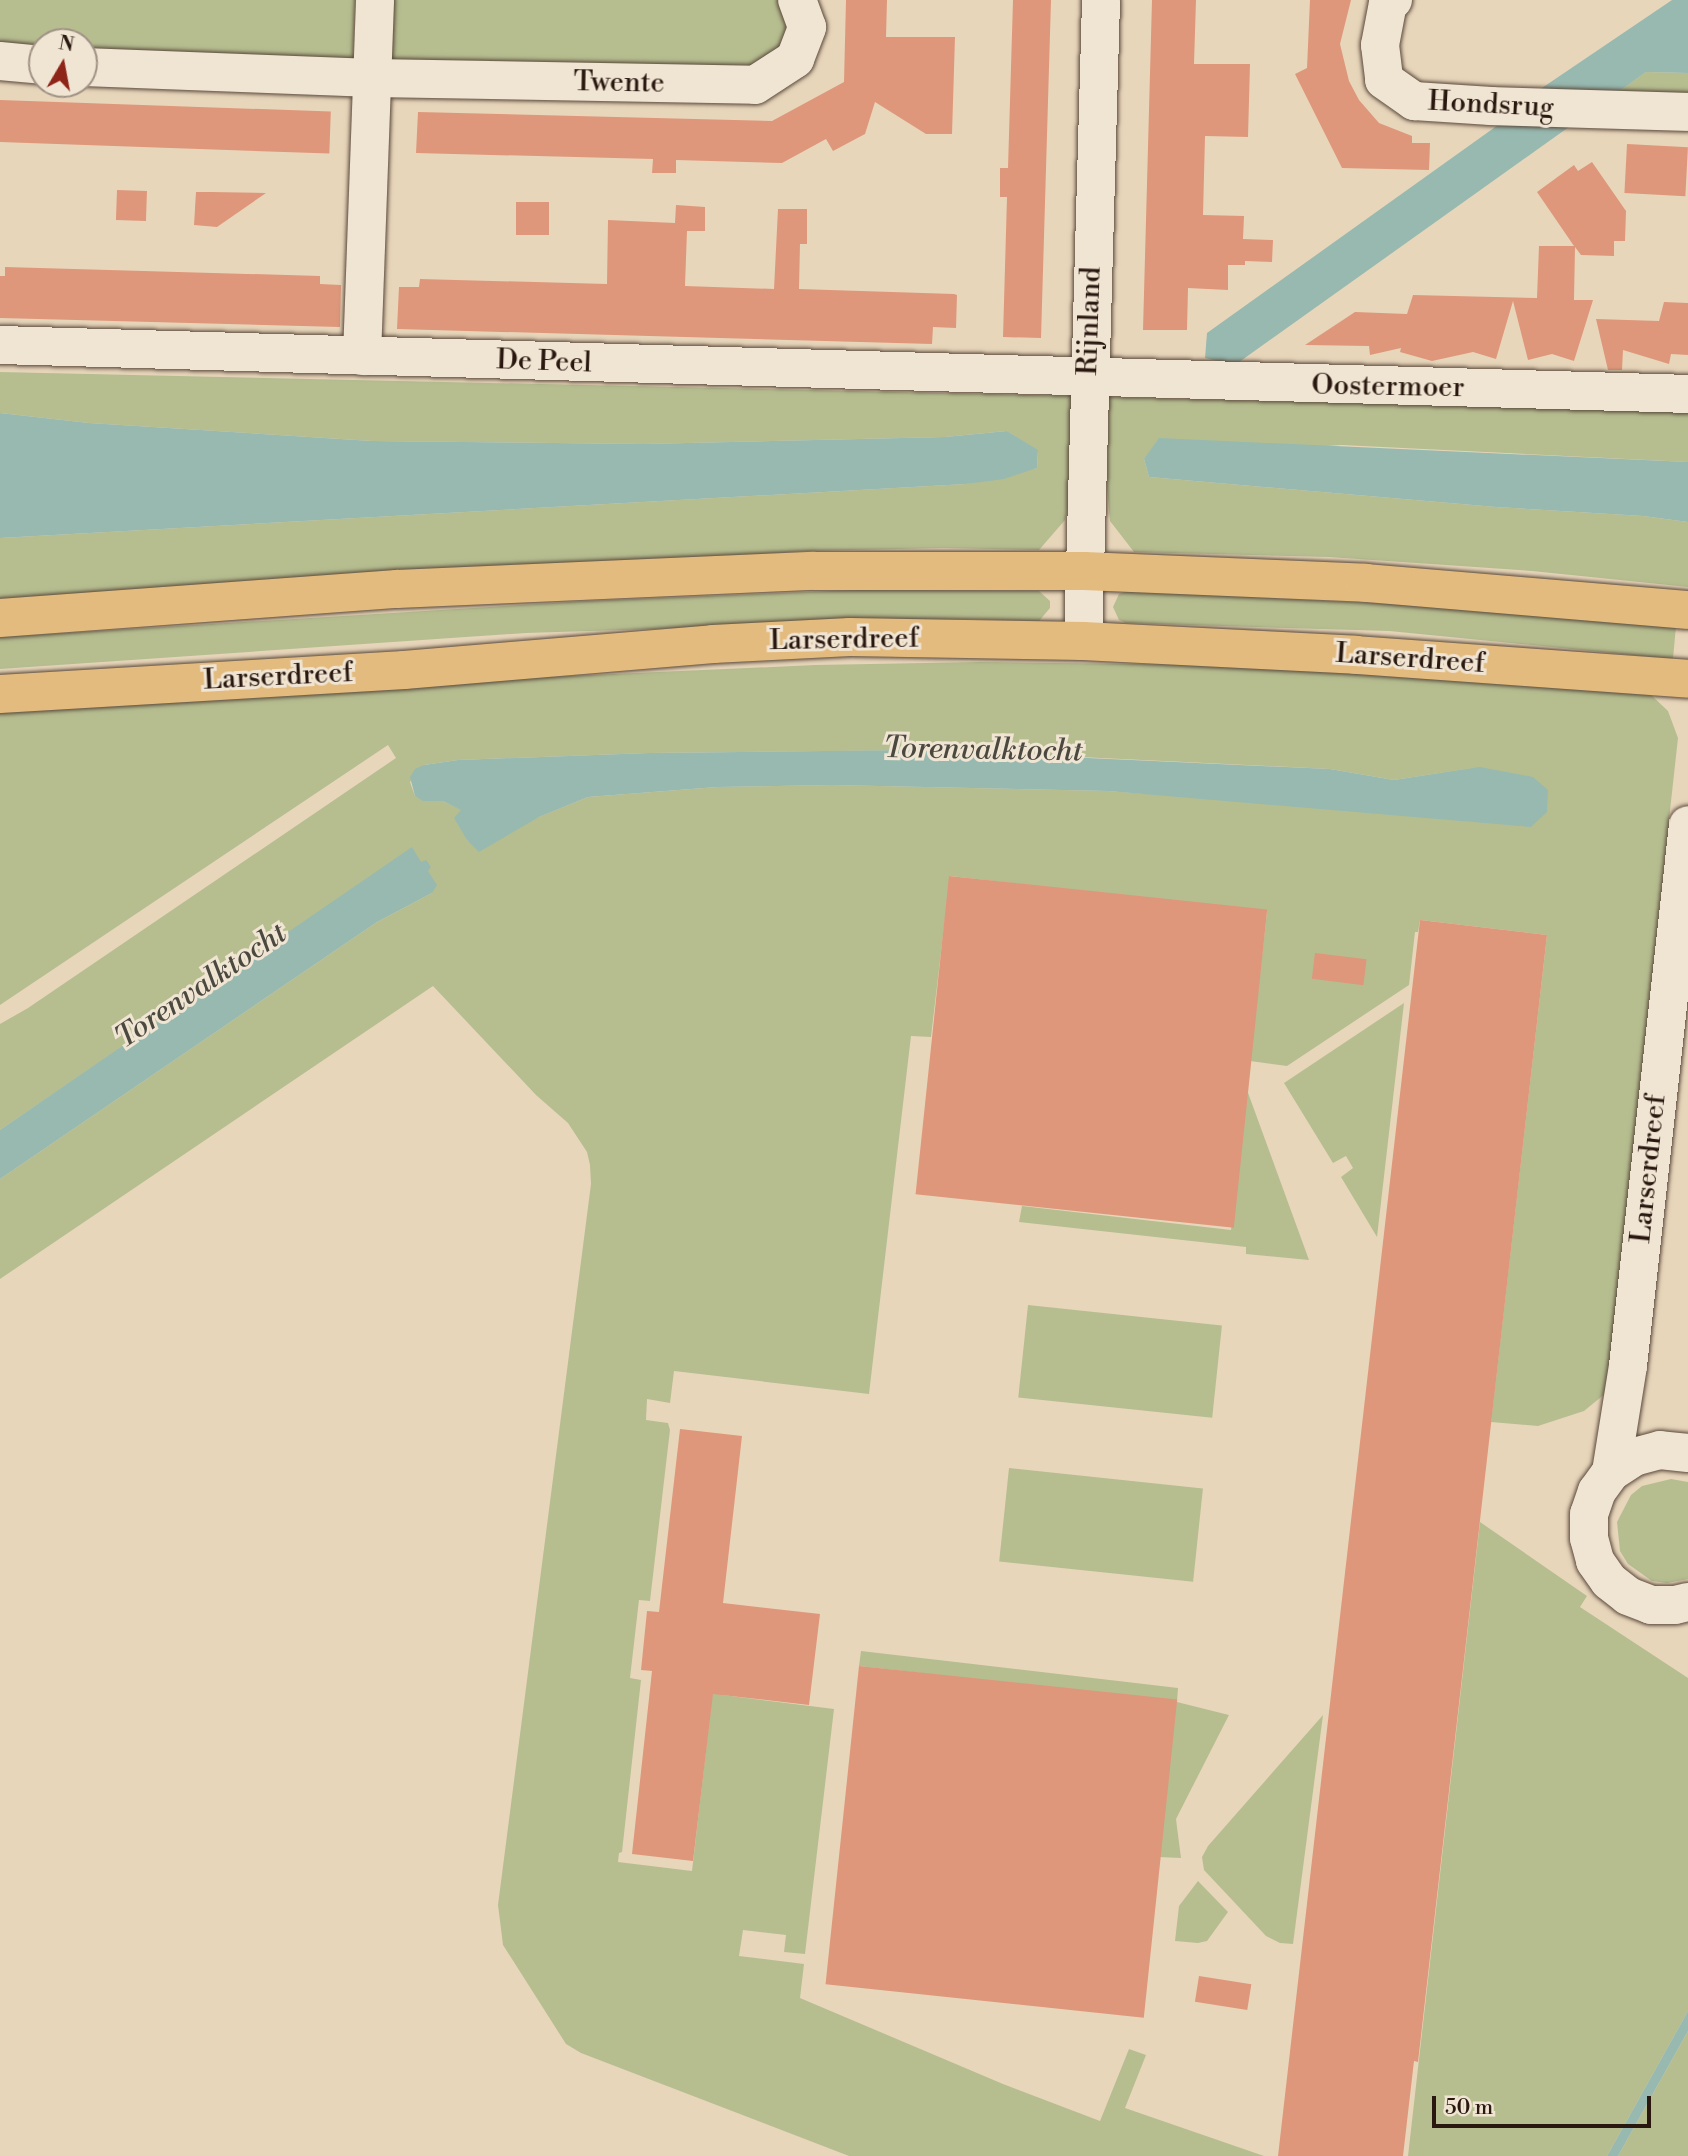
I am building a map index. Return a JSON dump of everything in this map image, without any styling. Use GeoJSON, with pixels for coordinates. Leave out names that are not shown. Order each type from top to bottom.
{"type":"FeatureCollection","features":[{"type":"Feature","properties":{"kind":"main road"},"geometry":{"type":"LineString","coordinates":[[0,618],[384,590],[814,571],[1084,571],[1366,583],[1688,610]]}},
{"type":"Feature","properties":{"kind":"main road","name":"Larserdreef"},"geometry":{"type":"LineString","coordinates":[[0,694],[404,670],[713,644],[850,637],[1083,641],[1356,655],[1688,679]]}},
{"type":"Feature","properties":{"kind":"street"},"geometry":{"type":"LineString","coordinates":[[362,356],[375,0]]}},
{"type":"Feature","properties":{"kind":"street","name":"Twente"},"geometry":{"type":"LineString","coordinates":[[98,68],[373,78],[755,85],[795,60],[807,27],[797,0]]}},
{"type":"Feature","properties":{"kind":"street","name":"Rijnland"},"geometry":{"type":"LineString","coordinates":[[1083,641],[1088,379],[1101,0]]}},
{"type":"Feature","properties":{"kind":"street","name":"Hondsrug"},"geometry":{"type":"LineString","coordinates":[[1393,0],[1388,3],[1380,45],[1384,80],[1414,101],[1688,112]]}},
{"type":"Feature","properties":{"kind":"street"},"geometry":{"type":"LineString","coordinates":[[0,61],[28,64]]}},
{"type":"Feature","properties":{"kind":"street","name":"De Peel"},"geometry":{"type":"LineString","coordinates":[[0,345],[1088,379]]}},
{"type":"Feature","properties":{"kind":"street","name":"Oostermoer"},"geometry":{"type":"LineString","coordinates":[[1088,379],[1688,394]]}},
{"type":"Feature","properties":{"kind":"street","name":"Larserdreef"},"geometry":{"type":"LineString","coordinates":[[1611,1472],[1628,1366],[1688,825]]}},
{"type":"Feature","properties":{"kind":"street","name":"Larserdreef"},"geometry":{"type":"LineString","coordinates":[[1688,1453],[1660,1450],[1634,1457],[1611,1472],[1597,1491],[1589,1514],[1589,1538],[1595,1561],[1609,1581],[1628,1596],[1651,1605],[1688,1602]]}},
{"type":"Feature","properties":{"kind":"green space"},"geometry":{"type":"Polygon","coordinates":[[[0,0],[355,0],[353,64],[98,56],[98,28],[28,28],[28,54],[0,53],[0,0]]]}},
{"type":"Feature","properties":{"kind":"green space"},"geometry":{"type":"Polygon","coordinates":[[[389,0],[778,0],[786,25],[786,36],[783,44],[763,69],[387,65],[389,0]]]}},
{"type":"Feature","properties":{"kind":"green space"},"geometry":{"type":"Polygon","coordinates":[[[1646,72],[1688,73],[1688,95],[1616,93],[1646,72]]]}},
{"type":"Feature","properties":{"kind":"green space"},"geometry":{"type":"Polygon","coordinates":[[[0,372],[1076,396],[1074,486],[1065,520],[1039,550],[943,548],[805,551],[0,607],[0,538],[966,484],[1037,468],[1038,451],[1007,431],[945,437],[644,444],[372,441],[89,423],[0,413],[0,372]]]}},
{"type":"Feature","properties":{"kind":"green space"},"geometry":{"type":"Polygon","coordinates":[[[1109,397],[1688,412],[1688,462],[1341,445],[1144,459],[1149,477],[1496,507],[1643,516],[1688,522],[1688,587],[1532,571],[1329,557],[1134,552],[1110,521],[1107,487],[1109,397]]]}},
{"type":"Feature","properties":{"kind":"green space"},"geometry":{"type":"Polygon","coordinates":[[[857,590],[1039,591],[1050,601],[1050,608],[1039,621],[970,619],[526,633],[0,669],[0,637],[587,601],[857,590]]]}},
{"type":"Feature","properties":{"kind":"green space"},"geometry":{"type":"Polygon","coordinates":[[[1128,591],[1535,611],[1676,626],[1673,659],[1389,631],[1126,623],[1119,620],[1113,607],[1119,594],[1128,591]]]}},
{"type":"Feature","properties":{"kind":"green space"},"geometry":{"type":"Polygon","coordinates":[[[980,662],[1375,667],[1649,693],[1668,711],[1678,738],[1606,1393],[1584,1411],[1538,1426],[1491,1422],[1547,935],[1420,920],[1418,932],[1415,932],[1409,985],[1287,1066],[1250,1061],[1267,912],[950,876],[931,1037],[911,1036],[869,1394],[674,1371],[670,1403],[647,1399],[646,1420],[668,1423],[670,1430],[650,1601],[639,1600],[630,1678],[641,1680],[622,1852],[619,1853],[618,1862],[692,1871],[711,1706],[706,1678],[723,1695],[834,1709],[805,1954],[784,1952],[786,1935],[743,1930],[739,1956],[804,1964],[800,1998],[1003,2084],[1100,2121],[1129,2049],[1146,2055],[1125,2108],[1264,2156],[849,2156],[581,2053],[566,2044],[503,1945],[498,1905],[591,1184],[590,1165],[587,1152],[568,1123],[536,1095],[433,986],[0,1279],[0,1179],[377,922],[432,893],[342,897],[0,1130],[0,1024],[28,1008],[396,758],[388,745],[0,1005],[0,707],[391,684],[815,665],[980,662]],[[934,750],[649,753],[458,760],[424,765],[410,782],[415,796],[443,801],[462,810],[467,840],[472,844],[588,797],[717,787],[832,785],[1108,791],[1258,802],[1480,767],[1394,780],[1330,769],[934,750]]]}},
{"type":"Feature","properties":{"kind":"green space"},"geometry":{"type":"Polygon","coordinates":[[[1404,1003],[1377,1237],[1341,1177],[1353,1168],[1346,1156],[1333,1163],[1284,1083],[1404,1003]]]}},
{"type":"Feature","properties":{"kind":"green space"},"geometry":{"type":"Polygon","coordinates":[[[1247,1090],[1309,1260],[1246,1254],[1246,1247],[1019,1222],[1022,1206],[1231,1230],[1247,1090]]]}},
{"type":"Feature","properties":{"kind":"green space"},"geometry":{"type":"Polygon","coordinates":[[[1028,1305],[1222,1325],[1212,1418],[1018,1397],[1028,1305]]]}},
{"type":"Feature","properties":{"kind":"green space"},"geometry":{"type":"Polygon","coordinates":[[[1009,1468],[1203,1488],[1193,1582],[999,1561],[1009,1468]]]}},
{"type":"Feature","properties":{"kind":"green space"},"geometry":{"type":"Polygon","coordinates":[[[1671,1479],[1688,1482],[1688,1579],[1667,1583],[1652,1581],[1628,1564],[1620,1551],[1617,1522],[1631,1495],[1642,1486],[1671,1479]]]}},
{"type":"Feature","properties":{"kind":"green space"},"geometry":{"type":"Polygon","coordinates":[[[1480,1522],[1587,1596],[1580,1607],[1688,1678],[1688,2011],[1607,2156],[1408,2156],[1480,1522]]]}},
{"type":"Feature","properties":{"kind":"green space"},"geometry":{"type":"Polygon","coordinates":[[[861,1651],[1178,1688],[1177,1702],[1229,1715],[1176,1819],[1181,1858],[1159,1857],[1176,1702],[859,1666],[861,1651]]]}},
{"type":"Feature","properties":{"kind":"green space"},"geometry":{"type":"Polygon","coordinates":[[[1323,1715],[1293,1944],[1280,1943],[1266,1936],[1204,1870],[1202,1857],[1208,1846],[1323,1715]]]}},
{"type":"Feature","properties":{"kind":"green space"},"geometry":{"type":"Polygon","coordinates":[[[1198,1881],[1228,1912],[1207,1941],[1175,1941],[1179,1906],[1198,1881]]]}},
{"type":"Feature","properties":{"kind":"green space"},"geometry":{"type":"Polygon","coordinates":[[[1688,2031],[1688,2156],[1618,2156],[1688,2031]]]}},
{"type":"Feature","properties":{"kind":"water"},"geometry":{"type":"Polygon","coordinates":[[[1672,0],[1688,0],[1688,73],[1646,72],[1235,365],[1205,358],[1207,333],[1505,120],[1536,92],[1672,0]]]}},
{"type":"Feature","properties":{"kind":"water"},"geometry":{"type":"Polygon","coordinates":[[[0,413],[89,423],[372,441],[644,444],[945,437],[1007,431],[1038,450],[1037,468],[1004,479],[966,484],[0,538],[0,413]]]}},
{"type":"Feature","properties":{"kind":"water"},"geometry":{"type":"Polygon","coordinates":[[[1159,438],[1688,462],[1688,522],[1643,516],[1496,507],[1149,477],[1144,459],[1159,438]]]}},
{"type":"Feature","properties":{"kind":"water"},"geometry":{"type":"Polygon","coordinates":[[[909,750],[1330,769],[1394,780],[1480,767],[1533,777],[1548,790],[1547,812],[1531,827],[1108,791],[832,785],[717,787],[588,797],[539,817],[479,852],[467,840],[454,818],[461,810],[443,801],[423,801],[415,796],[410,777],[415,769],[424,765],[458,760],[649,753],[909,750]]]}},
{"type":"Feature","properties":{"kind":"water"},"geometry":{"type":"Polygon","coordinates":[[[412,847],[421,862],[426,860],[431,867],[428,871],[437,885],[432,893],[377,922],[0,1179],[0,1130],[412,847]]]}},
{"type":"Feature","properties":{"kind":"water"},"geometry":{"type":"Polygon","coordinates":[[[1688,2011],[1688,2031],[1618,2156],[1607,2156],[1688,2011]]]}},
{"type":"Feature","properties":{"kind":"building"},"geometry":{"type":"Polygon","coordinates":[[[846,0],[887,0],[886,37],[955,37],[952,134],[926,134],[875,102],[865,134],[833,151],[826,139],[782,163],[676,160],[676,173],[652,173],[653,159],[416,153],[418,112],[772,121],[844,82],[846,0]]]}},
{"type":"Feature","properties":{"kind":"building"},"geometry":{"type":"Polygon","coordinates":[[[1013,0],[1051,0],[1041,338],[1003,337],[1007,197],[1000,197],[1000,168],[1008,168],[1013,0]]]}},
{"type":"Feature","properties":{"kind":"building"},"geometry":{"type":"Polygon","coordinates":[[[1152,0],[1196,0],[1194,64],[1250,64],[1248,137],[1205,136],[1203,215],[1244,216],[1243,239],[1273,240],[1272,262],[1245,261],[1245,265],[1228,265],[1228,290],[1188,288],[1187,330],[1143,330],[1152,0]]]}},
{"type":"Feature","properties":{"kind":"building"},"geometry":{"type":"Polygon","coordinates":[[[1310,0],[1351,0],[1340,44],[1349,81],[1359,100],[1379,123],[1412,136],[1412,143],[1430,143],[1429,170],[1342,168],[1295,74],[1307,68],[1310,0]]]}},
{"type":"Feature","properties":{"kind":"building"},"geometry":{"type":"Polygon","coordinates":[[[0,100],[331,112],[329,154],[0,142],[0,100]]]}},
{"type":"Feature","properties":{"kind":"building"},"geometry":{"type":"Polygon","coordinates":[[[1627,144],[1688,147],[1685,196],[1624,193],[1627,144]]]}},
{"type":"Feature","properties":{"kind":"building"},"geometry":{"type":"Polygon","coordinates":[[[1592,162],[1626,211],[1625,241],[1614,241],[1614,256],[1581,255],[1575,247],[1574,300],[1593,300],[1574,361],[1552,354],[1528,360],[1513,301],[1496,359],[1473,352],[1432,361],[1400,352],[1401,348],[1370,355],[1369,346],[1305,345],[1355,312],[1407,314],[1413,295],[1537,298],[1539,246],[1574,246],[1537,192],[1574,165],[1578,171],[1592,162]]]}},
{"type":"Feature","properties":{"kind":"building"},"geometry":{"type":"Polygon","coordinates":[[[117,190],[147,191],[146,221],[116,220],[117,190]]]}},
{"type":"Feature","properties":{"kind":"building"},"geometry":{"type":"Polygon","coordinates":[[[196,192],[266,193],[217,227],[194,225],[196,192]]]}},
{"type":"Feature","properties":{"kind":"building"},"geometry":{"type":"Polygon","coordinates":[[[516,202],[549,202],[549,235],[516,235],[516,202]]]}},
{"type":"Feature","properties":{"kind":"building"},"geometry":{"type":"Polygon","coordinates":[[[676,205],[705,207],[705,231],[687,231],[685,286],[774,289],[778,209],[807,209],[807,244],[800,244],[799,289],[954,294],[957,295],[956,328],[933,327],[932,344],[397,329],[399,287],[419,287],[420,279],[607,284],[608,220],[675,223],[676,205]]]}},
{"type":"Feature","properties":{"kind":"building"},"geometry":{"type":"Polygon","coordinates":[[[5,267],[320,276],[320,284],[341,285],[340,327],[0,318],[0,276],[5,276],[5,267]]]}},
{"type":"Feature","properties":{"kind":"building"},"geometry":{"type":"Polygon","coordinates":[[[1664,302],[1688,303],[1688,355],[1671,354],[1669,364],[1623,350],[1622,370],[1608,370],[1596,319],[1659,321],[1664,302]]]}},
{"type":"Feature","properties":{"kind":"building"},"geometry":{"type":"Polygon","coordinates":[[[949,876],[1267,909],[1234,1228],[916,1194],[949,876]]]}},
{"type":"Feature","properties":{"kind":"building"},"geometry":{"type":"Polygon","coordinates":[[[1420,920],[1547,935],[1418,2062],[1414,2061],[1403,2156],[1278,2156],[1420,920]]]}},
{"type":"Feature","properties":{"kind":"building"},"geometry":{"type":"Polygon","coordinates":[[[1315,953],[1367,959],[1363,985],[1312,979],[1315,953]]]}},
{"type":"Feature","properties":{"kind":"building"},"geometry":{"type":"Polygon","coordinates":[[[680,1429],[742,1436],[723,1603],[820,1614],[809,1705],[713,1694],[693,1861],[632,1854],[652,1671],[641,1670],[647,1611],[659,1612],[680,1429]]]}},
{"type":"Feature","properties":{"kind":"building"},"geometry":{"type":"Polygon","coordinates":[[[859,1666],[1177,1699],[1144,2018],[826,1984],[859,1666]]]}},
{"type":"Feature","properties":{"kind":"building"},"geometry":{"type":"Polygon","coordinates":[[[1199,1976],[1251,1984],[1247,2010],[1195,2002],[1199,1976]]]}},
{"type":"Feature","properties":{"kind":"water label","name":"Torenvalktocht"},"geometry":{"type":"Point","coordinates":[983,750]}},
{"type":"Feature","properties":{"kind":"water label","name":"Torenvalktocht"},"geometry":{"type":"Point","coordinates":[201,986]}}]}
